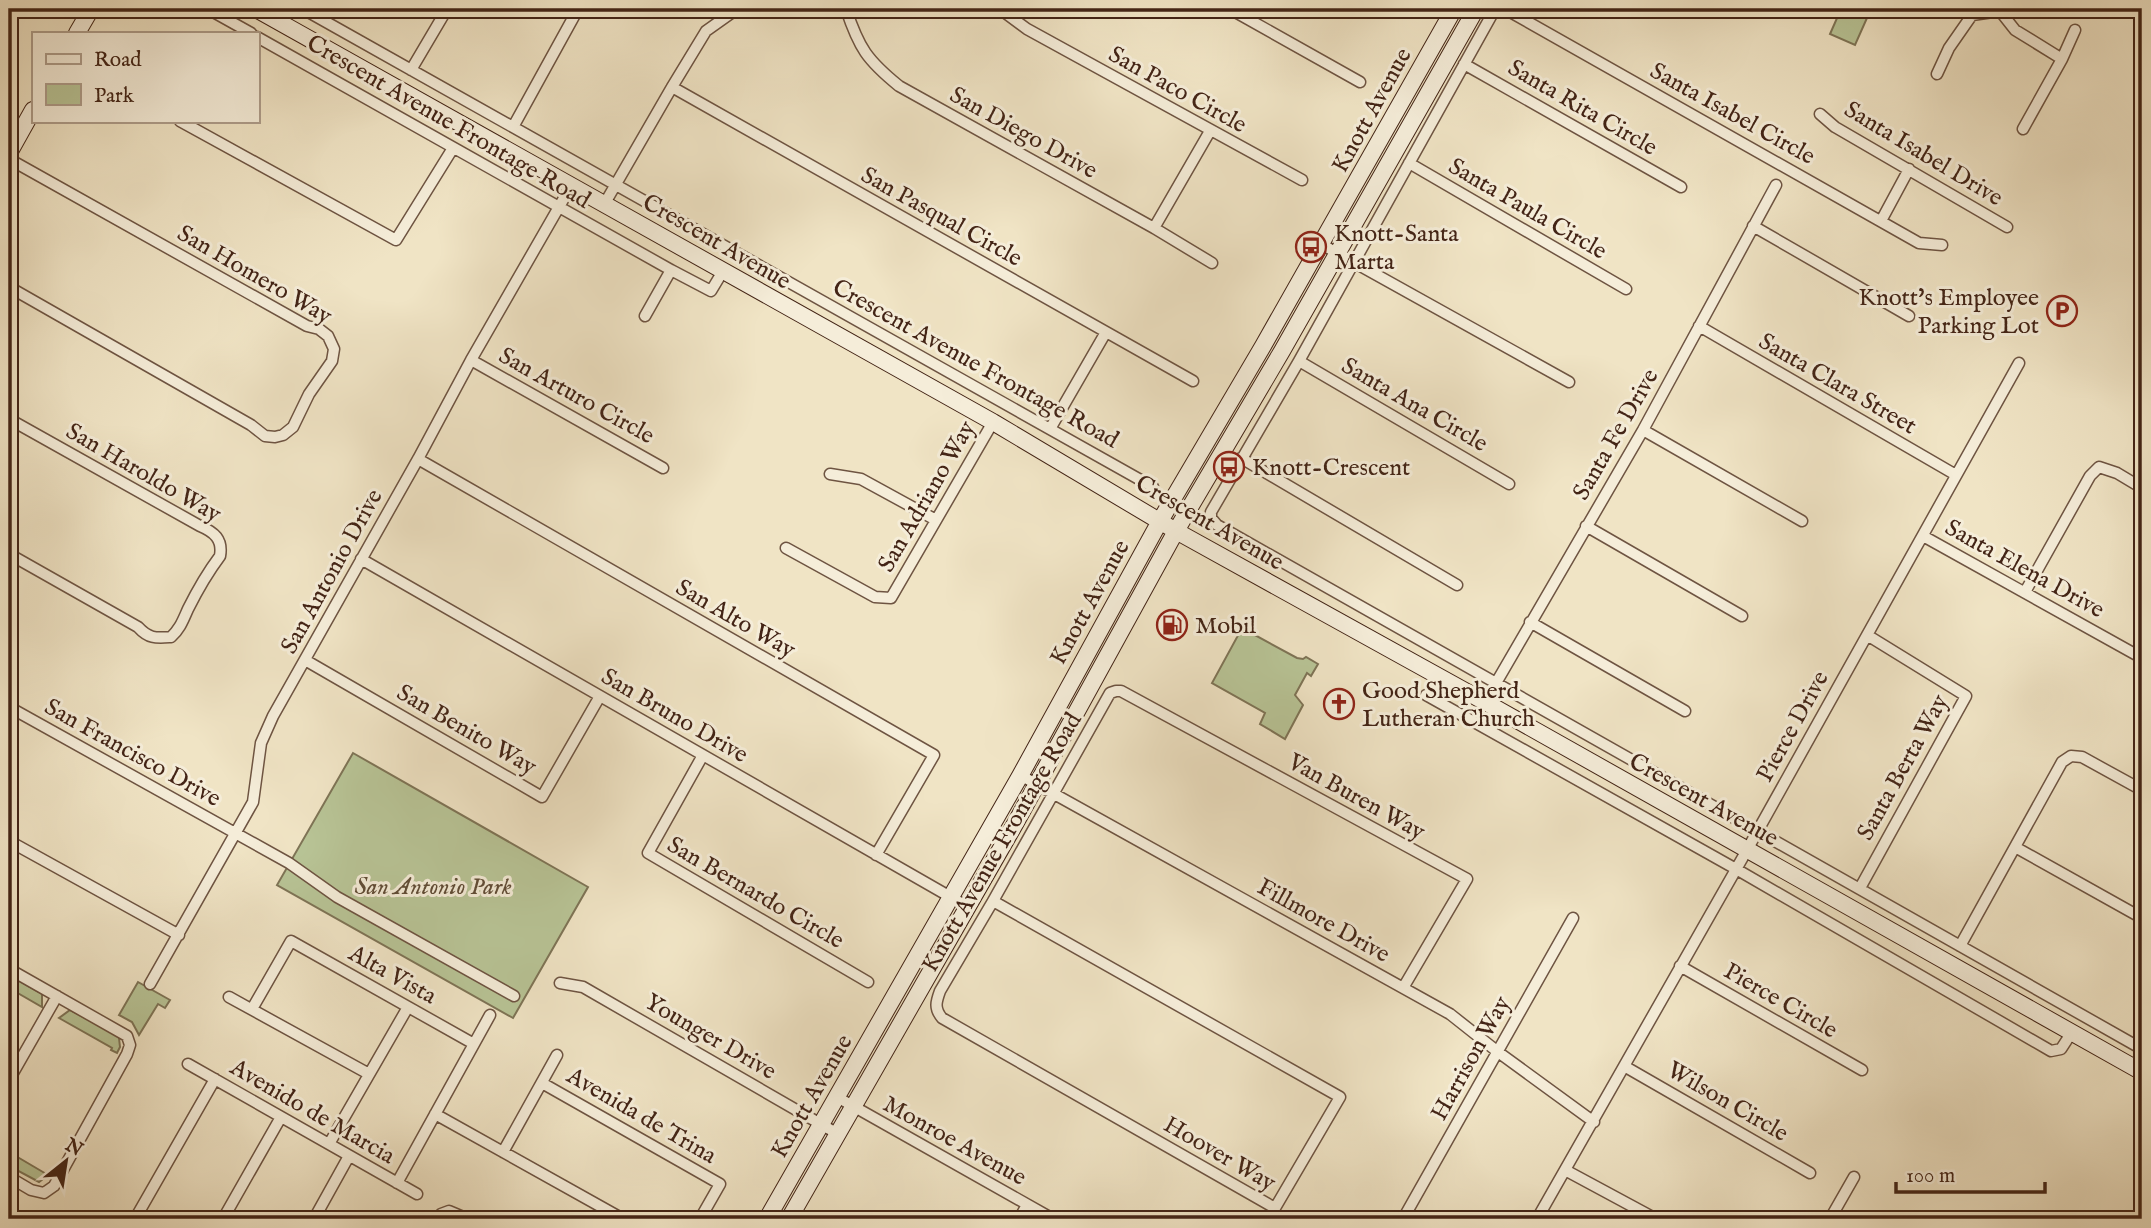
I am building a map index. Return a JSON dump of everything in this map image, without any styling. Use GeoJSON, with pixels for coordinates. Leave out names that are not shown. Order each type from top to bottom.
{"type":"FeatureCollection","features":[{"type":"Feature","properties":{"kind":"main road"},"geometry":{"type":"LineString","coordinates":[[78,32],[91,9]]}},
{"type":"Feature","properties":{"kind":"main road","name":"Crescent Avenue"},"geometry":{"type":"LineString","coordinates":[[256,9],[993,422],[1177,531],[2142,1072]]}},
{"type":"Feature","properties":{"kind":"main road","name":"Knott Avenue"},"geometry":{"type":"LineString","coordinates":[[767,1219],[1020,775],[1160,521],[1454,9]]}},
{"type":"Feature","properties":{"kind":"main road","name":"Knott Avenue"},"geometry":{"type":"LineString","coordinates":[[789,1219],[968,907],[1177,531],[1476,9]]}},
{"type":"Feature","properties":{"kind":"main road"},"geometry":{"type":"LineString","coordinates":[[9,153],[32,112]]}},
{"type":"Feature","properties":{"kind":"main road"},"geometry":{"type":"LineString","coordinates":[[1076,673],[1093,683]]}},
{"type":"Feature","properties":{"kind":"street"},"geometry":{"type":"LineString","coordinates":[[208,9],[249,32]]}},
{"type":"Feature","properties":{"kind":"street","name":"Crescent Avenue Frontage Road"},"geometry":{"type":"LineString","coordinates":[[303,9],[1153,487]]}},
{"type":"Feature","properties":{"kind":"street"},"geometry":{"type":"LineString","coordinates":[[411,71],[447,9]]}},
{"type":"Feature","properties":{"kind":"street"},"geometry":{"type":"LineString","coordinates":[[513,127],[578,9]]}},
{"type":"Feature","properties":{"kind":"street"},"geometry":{"type":"LineString","coordinates":[[605,203],[706,31],[737,9]]}},
{"type":"Feature","properties":{"kind":"street","name":"San Diego Drive"},"geometry":{"type":"LineString","coordinates":[[846,9],[856,39],[875,67],[899,86],[1212,263]]}},
{"type":"Feature","properties":{"kind":"street","name":"San Paco Circle"},"geometry":{"type":"LineString","coordinates":[[1000,9],[1027,29],[1302,180]]}},
{"type":"Feature","properties":{"kind":"street"},"geometry":{"type":"LineString","coordinates":[[1230,9],[1360,82]]}},
{"type":"Feature","properties":{"kind":"street"},"geometry":{"type":"LineString","coordinates":[[1457,584],[1241,458],[1299,361],[1495,9]]}},
{"type":"Feature","properties":{"kind":"street","name":"Santa Isabel Circle"},"geometry":{"type":"LineString","coordinates":[[1505,9],[1919,243],[1942,245]]}},
{"type":"Feature","properties":{"kind":"street"},"geometry":{"type":"LineString","coordinates":[[1937,74],[1949,48],[1972,15],[2000,10],[2015,30],[2062,59]]}},
{"type":"Feature","properties":{"kind":"street"},"geometry":{"type":"LineString","coordinates":[[2023,129],[2075,30]]}},
{"type":"Feature","properties":{"kind":"street","name":"Crescent Avenue Frontage Road"},"geometry":{"type":"LineString","coordinates":[[259,38],[711,291],[723,271]]}},
{"type":"Feature","properties":{"kind":"street","name":"Santa Rita Circle"},"geometry":{"type":"LineString","coordinates":[[1464,64],[1681,187]]}},
{"type":"Feature","properties":{"kind":"street","name":"San Pasqual Circle"},"geometry":{"type":"LineString","coordinates":[[672,87],[1192,381]]}},
{"type":"Feature","properties":{"kind":"street","name":"Santa Isabel Drive"},"geometry":{"type":"LineString","coordinates":[[1820,114],[1835,127],[2007,227]]}},
{"type":"Feature","properties":{"kind":"street"},"geometry":{"type":"LineString","coordinates":[[182,122],[396,240],[453,148]]}},
{"type":"Feature","properties":{"kind":"street"},"geometry":{"type":"LineString","coordinates":[[1154,228],[1210,131]]}},
{"type":"Feature","properties":{"kind":"street","name":"San Homero Way"},"geometry":{"type":"LineString","coordinates":[[9,159],[307,326],[319,329],[328,336],[334,349],[332,360],[309,394],[293,427],[283,435],[265,436],[251,425],[9,288]]}},
{"type":"Feature","properties":{"kind":"street","name":"Santa Paula Circle"},"geometry":{"type":"LineString","coordinates":[[1409,163],[1626,289]]}},
{"type":"Feature","properties":{"kind":"street"},"geometry":{"type":"LineString","coordinates":[[1881,221],[1909,169]]}},
{"type":"Feature","properties":{"kind":"street","name":"Santa Fe Drive"},"geometry":{"type":"LineString","coordinates":[[1485,702],[1643,430],[1776,185]]}},
{"type":"Feature","properties":{"kind":"street","name":"San Antonio Drive"},"geometry":{"type":"LineString","coordinates":[[150,984],[253,802],[261,743],[272,716],[571,186]]}},
{"type":"Feature","properties":{"kind":"street"},"geometry":{"type":"LineString","coordinates":[[1753,226],[1909,316]]}},
{"type":"Feature","properties":{"kind":"street"},"geometry":{"type":"LineString","coordinates":[[1321,244],[1569,382]]}},
{"type":"Feature","properties":{"kind":"street"},"geometry":{"type":"LineString","coordinates":[[645,316],[671,270]]}},
{"type":"Feature","properties":{"kind":"street","name":"Santa Clara Street"},"geometry":{"type":"LineString","coordinates":[[1699,326],[1956,475]]}},
{"type":"Feature","properties":{"kind":"street"},"geometry":{"type":"LineString","coordinates":[[1050,429],[1106,332]]}},
{"type":"Feature","properties":{"kind":"street","name":"San Arturo Circle"},"geometry":{"type":"LineString","coordinates":[[471,360],[663,468]]}},
{"type":"Feature","properties":{"kind":"street","name":"Santa Ana Circle"},"geometry":{"type":"LineString","coordinates":[[1299,361],[1509,484]]}},
{"type":"Feature","properties":{"kind":"street","name":"Pierce Drive"},"geometry":{"type":"LineString","coordinates":[[1537,1219],[2019,363]]}},
{"type":"Feature","properties":{"kind":"street","name":"San Haroldo Way"},"geometry":{"type":"LineString","coordinates":[[9,419],[211,531],[220,540],[221,548],[220,556],[194,598],[178,631],[171,637],[156,638],[145,635],[138,627],[9,554]]}},
{"type":"Feature","properties":{"kind":"street","name":"San Adriano Way"},"geometry":{"type":"LineString","coordinates":[[786,548],[875,597],[891,598],[993,422]]}},
{"type":"Feature","properties":{"kind":"street"},"geometry":{"type":"LineString","coordinates":[[1643,430],[1802,521]]}},
{"type":"Feature","properties":{"kind":"street","name":"Crescent Avenue"},"geometry":{"type":"LineString","coordinates":[[1241,458],[1211,512],[1211,518],[1217,525],[2142,1049]]}},
{"type":"Feature","properties":{"kind":"street","name":"San Alto Way"},"geometry":{"type":"LineString","coordinates":[[418,459],[934,755],[876,855]]}},
{"type":"Feature","properties":{"kind":"street"},"geometry":{"type":"LineString","coordinates":[[2025,592],[2090,476],[2099,467],[2117,473],[2142,488]]}},
{"type":"Feature","properties":{"kind":"street"},"geometry":{"type":"LineString","coordinates":[[830,474],[861,479],[936,520]]}},
{"type":"Feature","properties":{"kind":"street"},"geometry":{"type":"LineString","coordinates":[[1587,526],[1742,616]]}},
{"type":"Feature","properties":{"kind":"street","name":"Santa Elena Drive"},"geometry":{"type":"LineString","coordinates":[[1923,536],[2142,658]]}},
{"type":"Feature","properties":{"kind":"street","name":"San Bruno Drive"},"geometry":{"type":"LineString","coordinates":[[361,559],[968,907]]}},
{"type":"Feature","properties":{"kind":"street"},"geometry":{"type":"LineString","coordinates":[[1530,622],[1685,711]]}},
{"type":"Feature","properties":{"kind":"street","name":"Santa Berta Way"},"geometry":{"type":"LineString","coordinates":[[1860,888],[1966,696],[1867,635]]}},
{"type":"Feature","properties":{"kind":"street","name":"San Benito Way"},"geometry":{"type":"LineString","coordinates":[[305,660],[542,797],[600,696]]}},
{"type":"Feature","properties":{"kind":"street","name":"Knott Avenue Frontage Road"},"geometry":{"type":"LineString","coordinates":[[942,1017],[936,1011],[940,991],[1110,693],[1116,691]]}},
{"type":"Feature","properties":{"kind":"street","name":"Van Buren Way"},"geometry":{"type":"LineString","coordinates":[[1116,691],[1121,691],[1466,879],[1403,988]]}},
{"type":"Feature","properties":{"kind":"street"},"geometry":{"type":"LineString","coordinates":[[1426,695],[1736,869],[2050,1051],[2061,1049],[2072,1032]]}},
{"type":"Feature","properties":{"kind":"street","name":"San Francisco Drive"},"geometry":{"type":"LineString","coordinates":[[9,707],[289,863],[337,897],[514,996]]}},
{"type":"Feature","properties":{"kind":"street","name":"San Bernardo Circle"},"geometry":{"type":"LineString","coordinates":[[704,755],[648,853],[868,982]]}},
{"type":"Feature","properties":{"kind":"street"},"geometry":{"type":"LineString","coordinates":[[1960,946],[2062,762],[2071,756],[2082,757],[2142,790]]}},
{"type":"Feature","properties":{"kind":"street","name":"Fillmore Drive"},"geometry":{"type":"LineString","coordinates":[[1020,775],[1450,1014],[1594,1122]]}},
{"type":"Feature","properties":{"kind":"street"},"geometry":{"type":"LineString","coordinates":[[9,841],[179,935]]}},
{"type":"Feature","properties":{"kind":"street"},"geometry":{"type":"LineString","coordinates":[[2015,847],[2142,918]]}},
{"type":"Feature","properties":{"kind":"street","name":"Hoover Way"},"geometry":{"type":"LineString","coordinates":[[942,1017],[1275,1208],[1340,1097],[993,901]]}},
{"type":"Feature","properties":{"kind":"street","name":"Harrison Way"},"geometry":{"type":"LineString","coordinates":[[1403,1219],[1573,918]]}},
{"type":"Feature","properties":{"kind":"street","name":"Alta Vista"},"geometry":{"type":"LineString","coordinates":[[252,1009],[291,941],[474,1044]]}},
{"type":"Feature","properties":{"kind":"street","name":"Pierce Circle"},"geometry":{"type":"LineString","coordinates":[[1680,966],[1861,1070]]}},
{"type":"Feature","properties":{"kind":"street"},"geometry":{"type":"LineString","coordinates":[[9,969],[127,1036],[130,1045],[54,1186],[44,1193],[31,1190],[9,1177]]}},
{"type":"Feature","properties":{"kind":"street","name":"Younger Drive"},"geometry":{"type":"LineString","coordinates":[[560,984],[583,987],[838,1133]]}},
{"type":"Feature","properties":{"kind":"street"},"geometry":{"type":"LineString","coordinates":[[9,1080],[57,996]]}},
{"type":"Feature","properties":{"kind":"street"},"geometry":{"type":"LineString","coordinates":[[229,997],[369,1074]]}},
{"type":"Feature","properties":{"kind":"street"},"geometry":{"type":"LineString","coordinates":[[329,1144],[408,1006]]}},
{"type":"Feature","properties":{"kind":"street"},"geometry":{"type":"LineString","coordinates":[[397,1183],[490,1014]]}},
{"type":"Feature","properties":{"kind":"street"},"geometry":{"type":"LineString","coordinates":[[503,1152],[557,1055]]}},
{"type":"Feature","properties":{"kind":"street","name":"Avenido de Marcia"},"geometry":{"type":"LineString","coordinates":[[188,1064],[417,1194]]}},
{"type":"Feature","properties":{"kind":"street","name":"Wilson Circle"},"geometry":{"type":"LineString","coordinates":[[1625,1066],[1810,1173]]}},
{"type":"Feature","properties":{"kind":"street"},"geometry":{"type":"LineString","coordinates":[[135,1219],[215,1079]]}},
{"type":"Feature","properties":{"kind":"street","name":"Avenida de Trina"},"geometry":{"type":"LineString","coordinates":[[542,1083],[720,1184],[700,1219]]}},
{"type":"Feature","properties":{"kind":"street","name":"Monroe Avenue"},"geometry":{"type":"LineString","coordinates":[[837,1097],[1053,1219]]}},
{"type":"Feature","properties":{"kind":"street"},"geometry":{"type":"LineString","coordinates":[[435,1114],[623,1219]]}},
{"type":"Feature","properties":{"kind":"street"},"geometry":{"type":"LineString","coordinates":[[223,1219],[281,1117]]}},
{"type":"Feature","properties":{"kind":"street"},"geometry":{"type":"LineString","coordinates":[[314,1219],[349,1156]]}},
{"type":"Feature","properties":{"kind":"street"},"geometry":{"type":"LineString","coordinates":[[1565,1170],[1656,1219]]}},
{"type":"Feature","properties":{"kind":"street"},"geometry":{"type":"LineString","coordinates":[[1830,1219],[1854,1178]]}},
{"type":"Feature","properties":{"kind":"street"},"geometry":{"type":"LineString","coordinates":[[1019,1219],[1027,1205]]}},
{"type":"Feature","properties":{"kind":"street"},"geometry":{"type":"LineString","coordinates":[[437,1219],[449,1211],[468,1219]]}},
{"type":"Feature","properties":{"kind":"green space"},"geometry":{"type":"Polygon","coordinates":[[[1841,9],[1871,9],[1855,45],[1830,34],[1841,9]]]}},
{"type":"Feature","properties":{"kind":"green space"},"geometry":{"type":"Polygon","coordinates":[[[1242,628],[1297,658],[1306,657],[1318,664],[1311,676],[1307,673],[1295,695],[1303,705],[1285,739],[1260,724],[1265,713],[1212,683],[1242,628]]]}},
{"type":"Feature","properties":{"kind":"green space","name":"San Antonio Park"},"geometry":{"type":"Polygon","coordinates":[[[353,753],[588,887],[513,1018],[277,885],[353,753]]]}},
{"type":"Feature","properties":{"kind":"green space"},"geometry":{"type":"Polygon","coordinates":[[[9,975],[42,994],[42,1007],[9,988],[9,975]]]}},
{"type":"Feature","properties":{"kind":"green space"},"geometry":{"type":"Polygon","coordinates":[[[138,982],[170,1000],[165,1008],[158,1004],[139,1035],[132,1022],[119,1015],[138,982]]]}},
{"type":"Feature","properties":{"kind":"green space"},"geometry":{"type":"Polygon","coordinates":[[[70,1010],[117,1035],[120,1047],[117,1053],[59,1018],[70,1010]]]}},
{"type":"Feature","properties":{"kind":"green space"},"geometry":{"type":"Polygon","coordinates":[[[9,1152],[48,1175],[39,1182],[9,1166],[9,1152]]]}},
{"type":"Feature","properties":{"kind":"place","name":"Knott-Santa Marta"},"geometry":{"type":"Point","coordinates":[1311,247]}},
{"type":"Feature","properties":{"kind":"place","name":"Knott's Employee Parking Lot"},"geometry":{"type":"Point","coordinates":[2062,311]}},
{"type":"Feature","properties":{"kind":"place","name":"Knott-Crescent"},"geometry":{"type":"Point","coordinates":[1229,467]}},
{"type":"Feature","properties":{"kind":"place","name":"Mobil"},"geometry":{"type":"Point","coordinates":[1172,625]}},
{"type":"Feature","properties":{"kind":"place","name":"Good Shepherd Lutheran Church"},"geometry":{"type":"Point","coordinates":[1339,704]}}]}
